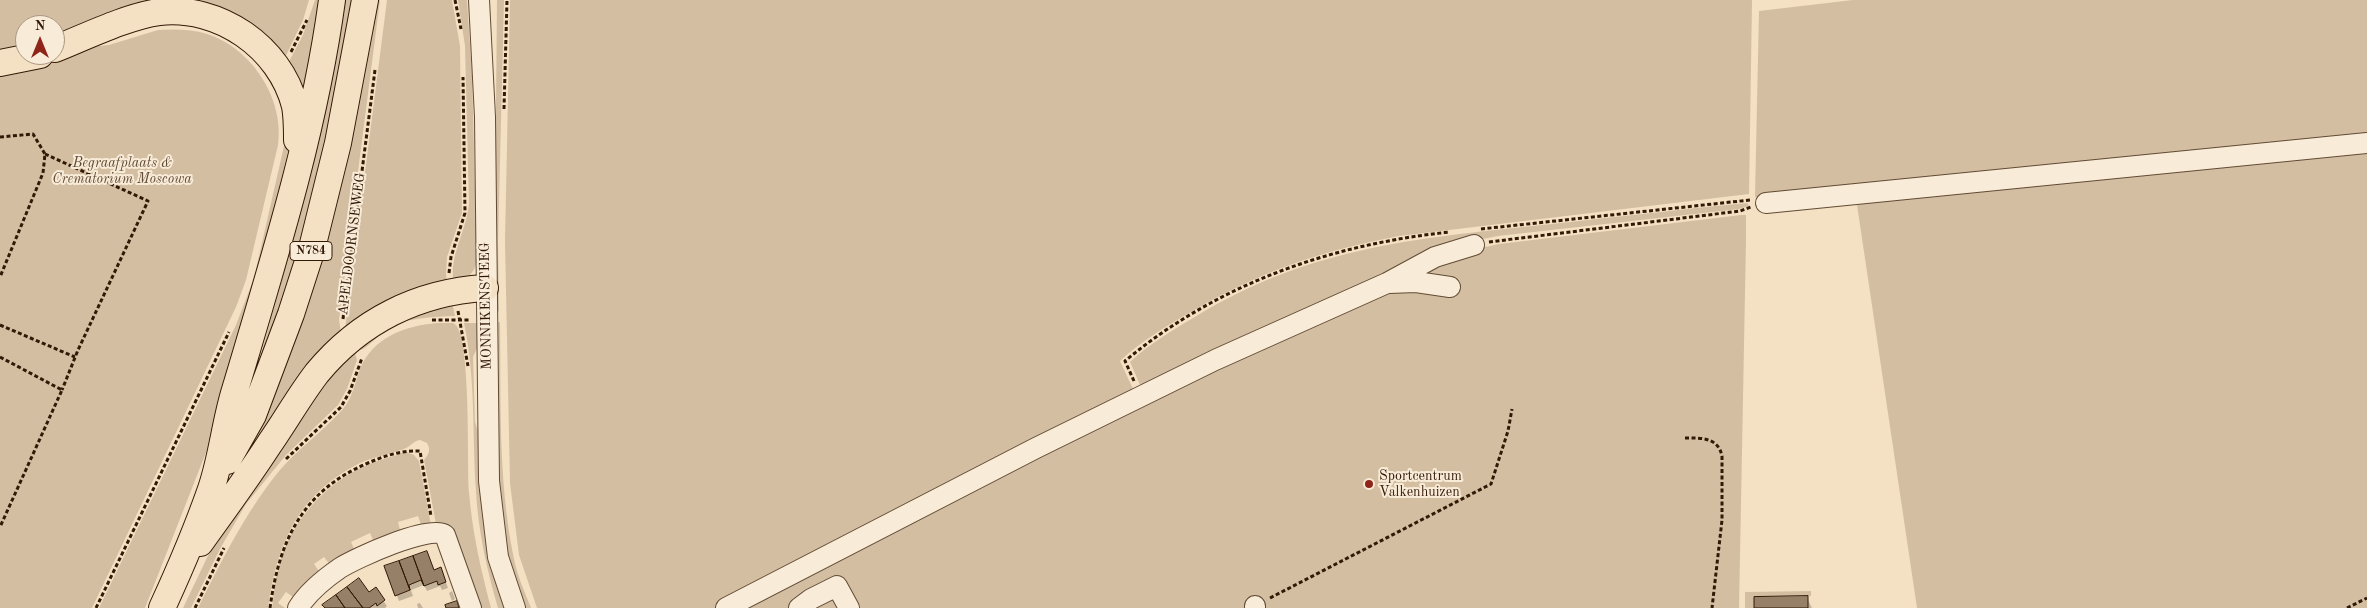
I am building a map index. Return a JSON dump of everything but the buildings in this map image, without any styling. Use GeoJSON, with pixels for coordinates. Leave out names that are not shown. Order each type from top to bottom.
{"type":"FeatureCollection","features":[{"type":"Feature","properties":{"kind":"main road","name":"APELDOORNSEWEG"},"geometry":{"type":"LineString","coordinates":[[162,608],[178,574],[211,488],[235,392],[260,311],[297,171],[320,78],[332,0]]}},
{"type":"Feature","properties":{"kind":"main road","name":"APELDOORNSEWEG"},"geometry":{"type":"LineString","coordinates":[[211,488],[253,415],[294,305],[322,210],[338,143],[365,0]]}},
{"type":"Feature","properties":{"kind":"main road"},"geometry":{"type":"LineString","coordinates":[[65,45],[148,14],[188,12],[216,18],[232,26],[256,45],[280,73],[292,97],[296,113],[297,171]]}},
{"type":"Feature","properties":{"kind":"main road"},"geometry":{"type":"LineString","coordinates":[[0,63],[15,60]]}},
{"type":"Feature","properties":{"kind":"main road","name":"N784"},"geometry":{"type":"LineString","coordinates":[[178,574],[246,480],[316,374],[349,340],[384,317],[419,300],[452,290],[485,288]]}},
{"type":"Feature","properties":{"kind":"street","name":"MONNIKENSTEEG"},"geometry":{"type":"LineString","coordinates":[[479,0],[485,117],[485,288],[491,512],[502,574],[515,608]]}},
{"type":"Feature","properties":{"kind":"street"},"geometry":{"type":"LineString","coordinates":[[1766,203],[2367,143]]}},
{"type":"Feature","properties":{"kind":"street"},"geometry":{"type":"LineString","coordinates":[[726,608],[1141,396],[1233,352],[1387,283],[1435,257],[1474,245]]}},
{"type":"Feature","properties":{"kind":"street"},"geometry":{"type":"LineString","coordinates":[[1387,283],[1416,282],[1450,287]]}},
{"type":"Feature","properties":{"kind":"street"},"geometry":{"type":"LineString","coordinates":[[298,608],[321,582],[358,558],[403,540],[435,531],[445,535],[471,608]]}},
{"type":"Feature","properties":{"kind":"street"},"geometry":{"type":"LineString","coordinates":[[798,608],[811,598],[837,586],[849,608]]}},
{"type":"Feature","properties":{"kind":"path"},"geometry":{"type":"LineString","coordinates":[[280,73],[309,13]]}},
{"type":"Feature","properties":{"kind":"path","name":"APELDOORNSEWEG"},"geometry":{"type":"LineString","coordinates":[[283,463],[341,406],[350,391],[363,356],[349,340],[342,326],[375,68]]}},
{"type":"Feature","properties":{"kind":"path"},"geometry":{"type":"LineString","coordinates":[[0,137],[33,134],[45,154],[148,201],[75,357],[0,527]]}},
{"type":"Feature","properties":{"kind":"path"},"geometry":{"type":"LineString","coordinates":[[0,277],[39,188],[45,154]]}},
{"type":"Feature","properties":{"kind":"path"},"geometry":{"type":"LineString","coordinates":[[1474,245],[1498,240],[1740,211],[1766,203]]}},
{"type":"Feature","properties":{"kind":"path"},"geometry":{"type":"LineString","coordinates":[[96,608],[233,324]]}},
{"type":"Feature","properties":{"kind":"path"},"geometry":{"type":"LineString","coordinates":[[0,326],[75,357]]}},
{"type":"Feature","properties":{"kind":"path"},"geometry":{"type":"LineString","coordinates":[[0,357],[62,390]]}},
{"type":"Feature","properties":{"kind":"path"},"geometry":{"type":"LineString","coordinates":[[1255,607],[1491,484],[1508,431],[1512,409]]}},
{"type":"Feature","properties":{"kind":"path"},"geometry":{"type":"LineString","coordinates":[[1685,438],[1703,438],[1711,441],[1719,448],[1722,456],[1722,520],[1712,608]]}},
{"type":"Feature","properties":{"kind":"path"},"geometry":{"type":"LineString","coordinates":[[270,608],[277,566],[296,524],[316,498],[338,479],[361,466],[406,450],[420,451],[435,531]]}},
{"type":"Feature","properties":{"kind":"path"},"geometry":{"type":"LineString","coordinates":[[195,608],[228,542]]}},
{"type":"Feature","properties":{"kind":"path"},"geometry":{"type":"LineString","coordinates":[[2347,608],[2367,598]]}},
{"type":"Feature","properties":{"kind":"green space"},"geometry":{"type":"Polygon","coordinates":[[[0,0],[309,0],[303,20],[283,62],[217,12],[65,41],[65,15],[15,15],[15,53],[0,56],[0,0]]]}},
{"type":"Feature","properties":{"kind":"green space"},"geometry":{"type":"Polygon","coordinates":[[[315,0],[321,0],[304,107],[285,69],[303,35],[315,0]]]}},
{"type":"Feature","properties":{"kind":"green space"},"geometry":{"type":"Polygon","coordinates":[[[341,0],[355,0],[346,53],[295,268],[258,365],[309,176],[341,0]]]}},
{"type":"Feature","properties":{"kind":"green space"},"geometry":{"type":"Polygon","coordinates":[[[374,0],[380,0],[339,320],[342,338],[236,478],[276,387],[374,0]]]}},
{"type":"Feature","properties":{"kind":"green space"},"geometry":{"type":"Polygon","coordinates":[[[387,0],[452,0],[460,46],[462,213],[447,257],[447,286],[345,329],[387,0]]]}},
{"type":"Feature","properties":{"kind":"green space"},"geometry":{"type":"Polygon","coordinates":[[[458,0],[467,0],[472,75],[477,261],[474,270],[469,276],[454,284],[454,263],[469,203],[465,46],[458,0]]]}},
{"type":"Feature","properties":{"kind":"green space"},"geometry":{"type":"Polygon","coordinates":[[[497,0],[504,0],[498,243],[499,311],[494,316],[497,0]]]}},
{"type":"Feature","properties":{"kind":"green space"},"geometry":{"type":"Polygon","coordinates":[[[510,0],[1752,0],[1749,194],[1399,236],[1316,256],[1240,286],[1171,324],[1136,347],[1120,361],[1134,391],[717,608],[537,608],[519,555],[510,483],[505,241],[510,0]]]}},
{"type":"Feature","properties":{"kind":"green space"},"geometry":{"type":"Polygon","coordinates":[[[1853,0],[2367,0],[2367,140],[1769,198],[1755,197],[1759,11],[1853,0]]]}},
{"type":"Feature","properties":{"kind":"green space","name":"Begraafplaats & Crematorium Moscowa"},"geometry":{"type":"Polygon","coordinates":[[[158,30],[195,31],[223,41],[251,63],[262,78],[276,111],[279,128],[278,145],[246,280],[236,307],[92,608],[0,608],[0,70],[19,65],[65,65],[65,53],[87,47],[109,45],[158,30]]]}},
{"type":"Feature","properties":{"kind":"green space"},"geometry":{"type":"Polygon","coordinates":[[[279,87],[289,147],[265,246],[216,427],[145,608],[99,608],[236,325],[254,278],[286,133],[279,87]]]}},
{"type":"Feature","properties":{"kind":"green space"},"geometry":{"type":"Polygon","coordinates":[[[2367,147],[2367,608],[1917,608],[1856,198],[2367,147]]]}},
{"type":"Feature","properties":{"kind":"green space"},"geometry":{"type":"Polygon","coordinates":[[[1747,203],[1749,206],[1739,209],[1498,236],[1467,242],[1141,387],[1130,362],[1172,331],[1241,292],[1284,273],[1327,259],[1370,248],[1458,234],[1747,203]]]}},
{"type":"Feature","properties":{"kind":"green space","name":"Sportcentrum Valkenhuizen"},"geometry":{"type":"Polygon","coordinates":[[[1746,215],[1746,240],[1739,608],[737,608],[1039,452],[1467,251],[1499,244],[1746,215]]]}},
{"type":"Feature","properties":{"kind":"green space"},"geometry":{"type":"Polygon","coordinates":[[[451,297],[455,316],[406,321],[386,329],[363,349],[360,350],[356,344],[367,335],[401,315],[451,297]]]}},
{"type":"Feature","properties":{"kind":"green space"},"geometry":{"type":"Polygon","coordinates":[[[500,322],[501,438],[508,525],[514,561],[531,608],[523,608],[512,574],[499,503],[495,431],[494,323],[500,322]]]}},
{"type":"Feature","properties":{"kind":"green space"},"geometry":{"type":"Polygon","coordinates":[[[437,323],[453,323],[456,325],[461,336],[466,378],[470,507],[477,550],[491,608],[477,608],[446,525],[436,524],[424,460],[429,448],[427,443],[420,440],[404,449],[360,463],[339,475],[306,505],[294,523],[277,562],[268,608],[198,608],[225,555],[255,503],[286,463],[345,406],[353,391],[360,369],[373,349],[391,335],[402,330],[437,323]]]}},
{"type":"Feature","properties":{"kind":"green space"},"geometry":{"type":"Polygon","coordinates":[[[464,323],[477,323],[478,346],[473,357],[475,422],[480,438],[507,608],[498,608],[481,536],[476,491],[470,365],[464,323]]]}},
{"type":"Feature","properties":{"kind":"green space"},"geometry":{"type":"Polygon","coordinates":[[[355,353],[357,360],[347,389],[338,405],[286,455],[246,504],[221,547],[191,608],[183,608],[214,543],[315,388],[355,353]]]}},
{"type":"Feature","properties":{"kind":"green space"},"geometry":{"type":"Polygon","coordinates":[[[406,452],[414,455],[419,461],[431,525],[422,528],[418,516],[398,522],[401,534],[375,545],[370,533],[351,542],[356,553],[331,566],[324,557],[314,564],[321,574],[296,599],[286,592],[278,603],[285,608],[272,608],[276,578],[282,557],[288,541],[308,510],[333,485],[348,475],[374,462],[406,452]]]}},
{"type":"Feature","properties":{"kind":"green space"},"geometry":{"type":"Polygon","coordinates":[[[1811,591],[1811,596],[1754,597],[1754,608],[1745,608],[1745,592],[1811,591]]]}},
{"type":"Feature","properties":{"kind":"place","name":"Sportcentrum Valkenhuizen"},"geometry":{"type":"Point","coordinates":[1369,484]}}]}
